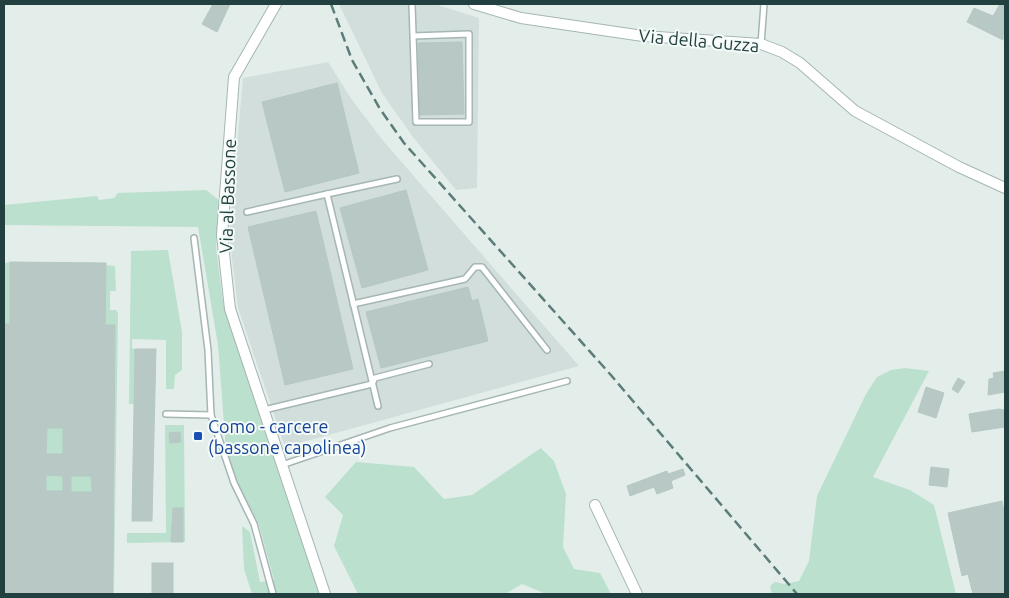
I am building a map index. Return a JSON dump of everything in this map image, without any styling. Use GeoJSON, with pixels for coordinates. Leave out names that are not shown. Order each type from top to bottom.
{"type":"FeatureCollection","features":[{"type":"Feature","properties":{"kind":"street","name":"Via al Bassone"},"geometry":{"type":"LineString","coordinates":[[276,4],[234,77],[222,235],[230,309],[325,594]]}},
{"type":"Feature","properties":{"kind":"street","name":"Via della Guzza"},"geometry":{"type":"LineString","coordinates":[[474,4],[521,18],[643,36],[761,44],[782,52],[800,63],[855,111],[959,167],[1005,188]]}},
{"type":"Feature","properties":{"kind":"street"},"geometry":{"type":"LineString","coordinates":[[594,505],[637,594]]}},
{"type":"Feature","properties":{"kind":"lane"},"geometry":{"type":"LineString","coordinates":[[412,4],[413,36],[416,122],[470,122],[468,34],[413,36]]}},
{"type":"Feature","properties":{"kind":"lane"},"geometry":{"type":"LineString","coordinates":[[761,44],[764,4]]}},
{"type":"Feature","properties":{"kind":"lane"},"geometry":{"type":"LineString","coordinates":[[247,212],[398,178]]}},
{"type":"Feature","properties":{"kind":"lane"},"geometry":{"type":"LineString","coordinates":[[327,194],[378,406]]}},
{"type":"Feature","properties":{"kind":"lane","name":"Via al Bassone"},"geometry":{"type":"LineString","coordinates":[[194,238],[208,350],[211,415],[234,483],[254,524],[273,594]]}},
{"type":"Feature","properties":{"kind":"lane"},"geometry":{"type":"LineString","coordinates":[[353,304],[465,279],[475,267],[482,267],[547,350]]}},
{"type":"Feature","properties":{"kind":"lane"},"geometry":{"type":"LineString","coordinates":[[264,410],[372,384],[376,378],[429,364]]}},
{"type":"Feature","properties":{"kind":"lane"},"geometry":{"type":"LineString","coordinates":[[282,466],[390,428],[567,381]]}},
{"type":"Feature","properties":{"kind":"lane"},"geometry":{"type":"LineString","coordinates":[[166,414],[211,415]]}},
{"type":"Feature","properties":{"kind":"shaded area"},"geometry":{"type":"Polygon","coordinates":[[[339,4],[434,4],[479,18],[477,188],[456,190],[413,137],[382,93],[339,4]]]}},
{"type":"Feature","properties":{"kind":"shaded area"},"geometry":{"type":"Polygon","coordinates":[[[328,62],[352,100],[385,143],[579,366],[285,447],[238,308],[229,234],[243,78],[328,62]]]}},
{"type":"Feature","properties":{"kind":"green space"},"geometry":{"type":"Polygon","coordinates":[[[206,190],[220,201],[216,247],[223,302],[321,594],[252,594],[244,569],[242,526],[250,532],[260,582],[274,580],[259,525],[236,480],[226,451],[218,345],[198,227],[4,225],[4,205],[97,196],[99,200],[114,198],[118,193],[206,190]]]}},
{"type":"Feature","properties":{"kind":"green space"},"geometry":{"type":"Polygon","coordinates":[[[168,250],[182,332],[182,370],[175,375],[174,389],[166,389],[166,340],[132,339],[132,348],[135,349],[134,404],[129,404],[131,251],[168,250]]]}},
{"type":"Feature","properties":{"kind":"green space"},"geometry":{"type":"Polygon","coordinates":[[[10,262],[11,313],[105,314],[106,265],[115,266],[116,291],[110,291],[110,310],[116,310],[118,313],[114,594],[115,325],[4,324],[4,263],[10,262]]]}},
{"type":"Feature","properties":{"kind":"green space"},"geometry":{"type":"Polygon","coordinates":[[[905,368],[929,371],[873,477],[910,490],[934,505],[956,594],[772,594],[770,586],[775,582],[784,584],[799,581],[809,561],[817,496],[866,394],[877,377],[891,370],[905,368]]]}},
{"type":"Feature","properties":{"kind":"green space"},"geometry":{"type":"Polygon","coordinates":[[[165,425],[184,425],[185,542],[127,543],[127,533],[166,533],[165,425]]]}},
{"type":"Feature","properties":{"kind":"green space"},"geometry":{"type":"Polygon","coordinates":[[[47,428],[63,428],[63,454],[46,454],[47,428]]]}},
{"type":"Feature","properties":{"kind":"green space"},"geometry":{"type":"Polygon","coordinates":[[[541,448],[554,461],[566,494],[563,547],[574,569],[600,573],[611,594],[546,594],[522,584],[505,594],[358,594],[334,546],[343,515],[325,497],[356,462],[414,467],[444,499],[472,495],[541,448]]]}},
{"type":"Feature","properties":{"kind":"green space"},"geometry":{"type":"Polygon","coordinates":[[[46,475],[63,476],[63,491],[46,491],[46,475]]]}},
{"type":"Feature","properties":{"kind":"green space"},"geometry":{"type":"Polygon","coordinates":[[[71,476],[91,476],[92,492],[71,492],[71,476]]]}},
{"type":"Feature","properties":{"kind":"building"},"geometry":{"type":"Polygon","coordinates":[[[213,4],[230,4],[217,32],[202,24],[213,4]]]}},
{"type":"Feature","properties":{"kind":"building"},"geometry":{"type":"Polygon","coordinates":[[[1000,4],[1005,4],[1003,40],[967,22],[974,8],[993,16],[1000,4]]]}},
{"type":"Feature","properties":{"kind":"building"},"geometry":{"type":"Polygon","coordinates":[[[462,42],[464,114],[420,115],[418,43],[462,42]]]}},
{"type":"Feature","properties":{"kind":"building"},"geometry":{"type":"Polygon","coordinates":[[[337,83],[359,173],[285,192],[262,102],[337,83]]]}},
{"type":"Feature","properties":{"kind":"building"},"geometry":{"type":"Polygon","coordinates":[[[406,190],[428,270],[362,288],[340,208],[406,190]]]}},
{"type":"Feature","properties":{"kind":"building"},"geometry":{"type":"Polygon","coordinates":[[[316,211],[353,369],[285,385],[248,227],[316,211]]]}},
{"type":"Feature","properties":{"kind":"building"},"geometry":{"type":"Polygon","coordinates":[[[10,262],[106,263],[105,325],[115,325],[113,594],[4,594],[4,324],[10,324],[10,262]],[[47,428],[46,454],[63,454],[63,428],[47,428]],[[46,475],[46,491],[63,491],[63,476],[46,475]],[[71,476],[71,492],[92,492],[91,476],[71,476]]]}},
{"type":"Feature","properties":{"kind":"building"},"geometry":{"type":"Polygon","coordinates":[[[468,287],[472,301],[478,299],[488,341],[381,368],[366,312],[468,287]]]}},
{"type":"Feature","properties":{"kind":"building"},"geometry":{"type":"Polygon","coordinates":[[[135,349],[156,349],[152,521],[132,521],[135,349]]]}},
{"type":"Feature","properties":{"kind":"building"},"geometry":{"type":"Polygon","coordinates":[[[1005,371],[1005,392],[988,395],[989,379],[994,378],[993,373],[1005,371]]]}},
{"type":"Feature","properties":{"kind":"building"},"geometry":{"type":"Polygon","coordinates":[[[958,378],[965,382],[958,393],[952,389],[958,378]]]}},
{"type":"Feature","properties":{"kind":"building"},"geometry":{"type":"Polygon","coordinates":[[[926,387],[944,393],[936,418],[918,412],[926,387]]]}},
{"type":"Feature","properties":{"kind":"building"},"geometry":{"type":"Polygon","coordinates":[[[999,409],[1004,410],[1005,427],[972,432],[969,414],[999,409]]]}},
{"type":"Feature","properties":{"kind":"building"},"geometry":{"type":"Polygon","coordinates":[[[180,432],[181,442],[170,443],[169,433],[180,432]]]}},
{"type":"Feature","properties":{"kind":"building"},"geometry":{"type":"Polygon","coordinates":[[[931,467],[949,469],[947,487],[929,485],[931,467]]]}},
{"type":"Feature","properties":{"kind":"building"},"geometry":{"type":"Polygon","coordinates":[[[683,469],[685,475],[671,481],[673,488],[657,494],[654,487],[630,496],[627,486],[667,471],[668,474],[683,469]]]}},
{"type":"Feature","properties":{"kind":"building"},"geometry":{"type":"Polygon","coordinates":[[[1002,501],[1005,516],[1005,594],[973,594],[968,574],[962,576],[948,513],[1002,501]]]}},
{"type":"Feature","properties":{"kind":"building"},"geometry":{"type":"Polygon","coordinates":[[[173,508],[183,508],[183,542],[171,542],[173,508]]]}},
{"type":"Feature","properties":{"kind":"building"},"geometry":{"type":"Polygon","coordinates":[[[152,563],[173,563],[173,594],[152,594],[152,563]]]}},
{"type":"Feature","properties":{"kind":"railway"},"geometry":{"type":"LineString","coordinates":[[331,4],[352,60],[380,109],[404,143],[610,374],[797,594]]}},
{"type":"Feature","properties":{"kind":"place","name":"Como - carcere (bassone capolinea)"},"geometry":{"type":"Point","coordinates":[198,436]}}]}
